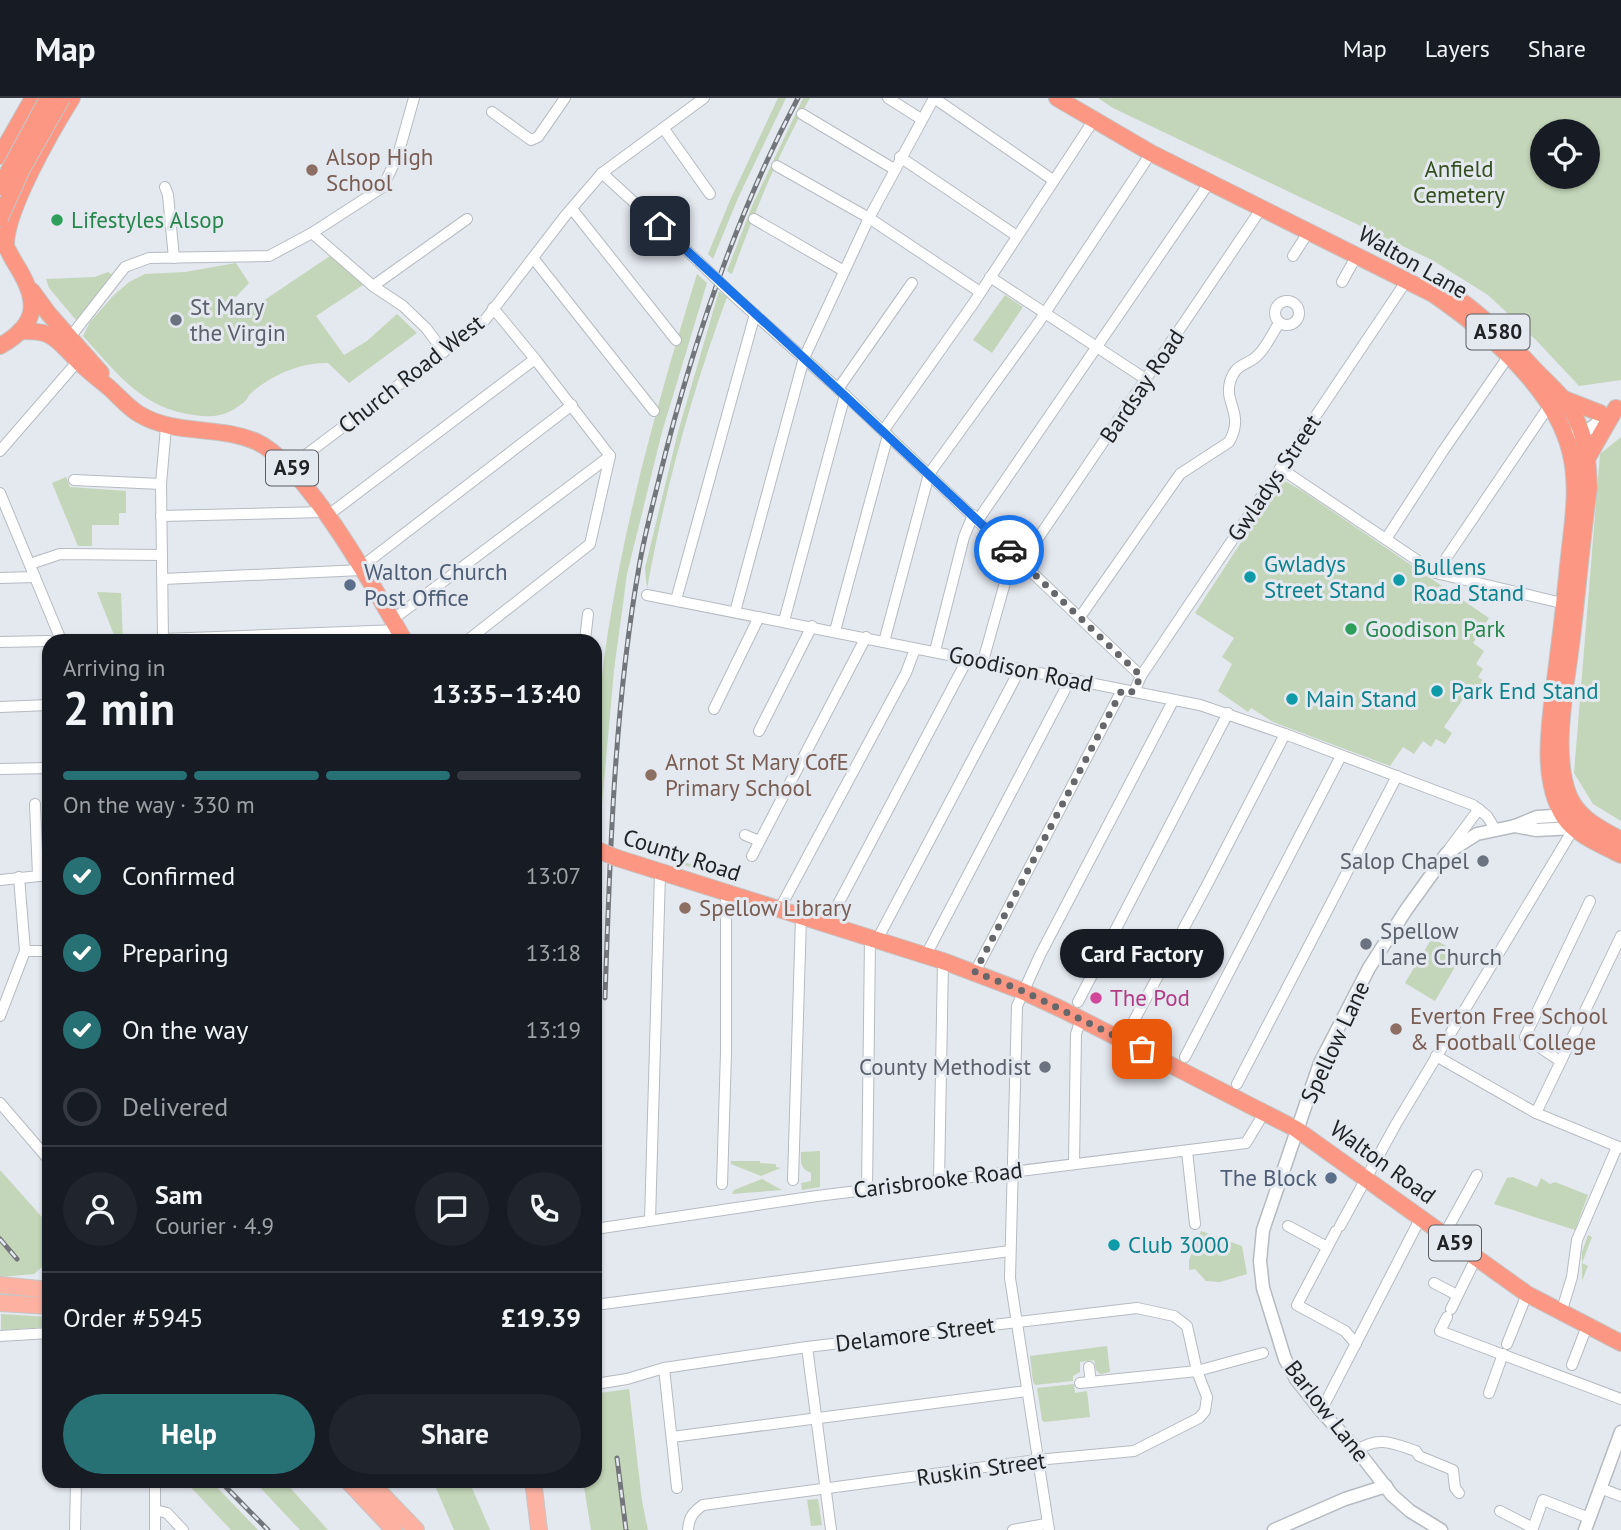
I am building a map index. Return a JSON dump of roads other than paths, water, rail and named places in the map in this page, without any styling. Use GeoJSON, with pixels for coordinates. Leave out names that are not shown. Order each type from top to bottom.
{"type":"FeatureCollection","features":[{"type":"Feature","properties":{"kind":"highway"},"geometry":{"type":"LineString","coordinates":[[0,156],[33,98]]}},
{"type":"Feature","properties":{"kind":"highway"},"geometry":{"type":"LineString","coordinates":[[18,202],[0,185],[48,98]]}},
{"type":"Feature","properties":{"kind":"highway"},"geometry":{"type":"LineString","coordinates":[[0,218],[22,169],[62,98]]}},
{"type":"Feature","properties":{"kind":"highway"},"geometry":{"type":"LineString","coordinates":[[3,243],[18,202],[54,126],[72,98]]}},
{"type":"Feature","properties":{"kind":"highway","name":"Walton Lane"},"geometry":{"type":"LineString","coordinates":[[1057,98],[1151,153],[1407,280],[1457,310],[1511,352]]}},
{"type":"Feature","properties":{"kind":"highway","name":"Walton Lane"},"geometry":{"type":"LineString","coordinates":[[1074,98],[1102,116],[1215,176],[1432,281],[1488,321],[1555,402],[1588,457],[1589,488],[1552,707],[1549,762],[1552,785],[1573,819]]}},
{"type":"Feature","properties":{"kind":"highway","name":"A59"},"geometry":{"type":"LineString","coordinates":[[3,243],[48,313],[90,357],[109,387]]}},
{"type":"Feature","properties":{"kind":"highway","name":"A59"},"geometry":{"type":"LineString","coordinates":[[20,331],[32,316],[29,286]]}},
{"type":"Feature","properties":{"kind":"highway"},"geometry":{"type":"LineString","coordinates":[[0,346],[20,331]]}},
{"type":"Feature","properties":{"kind":"highway","name":"A59"},"geometry":{"type":"LineString","coordinates":[[20,331],[47,334],[138,414],[166,427],[205,430],[256,441],[274,452],[290,466],[325,514],[398,630]]}},
{"type":"Feature","properties":{"kind":"highway"},"geometry":{"type":"LineString","coordinates":[[1555,402],[1613,409],[1588,457]]}},
{"type":"Feature","properties":{"kind":"highway","name":"Walton Lane"},"geometry":{"type":"LineString","coordinates":[[1571,428],[1574,488],[1562,762],[1573,819]]}},
{"type":"Feature","properties":{"kind":"highway"},"geometry":{"type":"LineString","coordinates":[[1573,819],[1595,825],[1621,840]]}},
{"type":"Feature","properties":{"kind":"highway"},"geometry":{"type":"LineString","coordinates":[[1573,819],[1621,855]]}},
{"type":"Feature","properties":{"kind":"highway","name":"County Road"},"geometry":{"type":"LineString","coordinates":[[602,852],[660,873],[943,961],[1079,1011],[1296,1129]]}},
{"type":"Feature","properties":{"kind":"highway","name":"Walton Road"},"geometry":{"type":"LineString","coordinates":[[1296,1129],[1527,1294],[1621,1343]]}},
{"type":"Feature","properties":{"kind":"main road"},"geometry":{"type":"LineString","coordinates":[[0,1286],[42,1289]]}},
{"type":"Feature","properties":{"kind":"main road"},"geometry":{"type":"LineString","coordinates":[[0,1303],[42,1306]]}},
{"type":"Feature","properties":{"kind":"main road"},"geometry":{"type":"LineString","coordinates":[[355,1488],[394,1530]]}},
{"type":"Feature","properties":{"kind":"main road"},"geometry":{"type":"LineString","coordinates":[[376,1488],[416,1530]]}},
{"type":"Feature","properties":{"kind":"main road"},"geometry":{"type":"LineString","coordinates":[[534,1488],[539,1530]]}},
{"type":"Feature","properties":{"kind":"street"},"geometry":{"type":"LineString","coordinates":[[71,336],[125,267],[149,258],[261,257],[312,233],[383,187],[398,155],[414,98]]}},
{"type":"Feature","properties":{"kind":"street"},"geometry":{"type":"LineString","coordinates":[[492,112],[531,140],[538,137],[565,98]]}},
{"type":"Feature","properties":{"kind":"street","name":"Church Road West"},"geometry":{"type":"LineString","coordinates":[[290,466],[485,320],[602,173],[704,98]]}},
{"type":"Feature","properties":{"kind":"street"},"geometry":{"type":"LineString","coordinates":[[888,98],[922,119]]}},
{"type":"Feature","properties":{"kind":"street"},"geometry":{"type":"LineString","coordinates":[[735,612],[804,359],[869,218],[934,98],[1053,180]]}},
{"type":"Feature","properties":{"kind":"street"},"geometry":{"type":"LineString","coordinates":[[802,114],[894,169]]}},
{"type":"Feature","properties":{"kind":"street"},"geometry":{"type":"LineString","coordinates":[[835,631],[885,433],[1093,121]]}},
{"type":"Feature","properties":{"kind":"street"},"geometry":{"type":"LineString","coordinates":[[664,129],[710,194]]}},
{"type":"Feature","properties":{"kind":"street"},"geometry":{"type":"LineString","coordinates":[[884,642],[929,474],[1011,362],[1151,153]]}},
{"type":"Feature","properties":{"kind":"street"},"geometry":{"type":"LineString","coordinates":[[900,157],[1017,236]]}},
{"type":"Feature","properties":{"kind":"street"},"geometry":{"type":"LineString","coordinates":[[777,166],[869,218],[980,292]]}},
{"type":"Feature","properties":{"kind":"street"},"geometry":{"type":"LineString","coordinates":[[602,173],[842,392],[1141,676]]}},
{"type":"Feature","properties":{"kind":"street"},"geometry":{"type":"LineString","coordinates":[[935,651],[964,537],[1099,347],[1209,183]]}},
{"type":"Feature","properties":{"kind":"street"},"geometry":{"type":"LineString","coordinates":[[165,187],[174,258]]}},
{"type":"Feature","properties":{"kind":"street"},"geometry":{"type":"LineString","coordinates":[[572,209],[676,340]]}},
{"type":"Feature","properties":{"kind":"street","name":"Bardsay Road"},"geometry":{"type":"LineString","coordinates":[[1022,562],[1261,209]]}},
{"type":"Feature","properties":{"kind":"street"},"geometry":{"type":"LineString","coordinates":[[373,286],[467,219]]}},
{"type":"Feature","properties":{"kind":"street"},"geometry":{"type":"LineString","coordinates":[[754,219],[844,271]]}},
{"type":"Feature","properties":{"kind":"street"},"geometry":{"type":"LineString","coordinates":[[1293,256],[1309,231]]}},
{"type":"Feature","properties":{"kind":"street"},"geometry":{"type":"LineString","coordinates":[[312,233],[373,286],[402,306],[426,328],[444,352]]}},
{"type":"Feature","properties":{"kind":"street"},"geometry":{"type":"LineString","coordinates":[[1342,282],[1357,255]]}},
{"type":"Feature","properties":{"kind":"street"},"geometry":{"type":"LineString","coordinates":[[533,258],[654,411]]}},
{"type":"Feature","properties":{"kind":"street"},"geometry":{"type":"LineString","coordinates":[[990,277],[1147,380]]}},
{"type":"Feature","properties":{"kind":"street","name":"Gwladys Street"},"geometry":{"type":"LineString","coordinates":[[1133,692],[1141,676],[1407,280]]}},
{"type":"Feature","properties":{"kind":"street"},"geometry":{"type":"LineString","coordinates":[[784,621],[842,392],[912,283]]}},
{"type":"Feature","properties":{"kind":"street"},"geometry":{"type":"LineString","coordinates":[[476,634],[590,544],[610,456],[536,359],[493,308]]}},
{"type":"Feature","properties":{"kind":"street"},"geometry":{"type":"LineString","coordinates":[[677,600],[755,314]]}},
{"type":"Feature","properties":{"kind":"street"},"geometry":{"type":"LineString","coordinates":[[1080,617],[1180,474],[1225,446],[1234,434],[1236,418],[1229,390],[1230,382],[1239,367],[1256,358],[1279,323]]}},
{"type":"Feature","properties":{"kind":"street"},"geometry":{"type":"LineString","coordinates":[[1386,539],[1511,352]]}},
{"type":"Feature","properties":{"kind":"street"},"geometry":{"type":"LineString","coordinates":[[1256,358],[1264,369]]}},
{"type":"Feature","properties":{"kind":"street"},"geometry":{"type":"LineString","coordinates":[[161,516],[325,514],[536,359]]}},
{"type":"Feature","properties":{"kind":"street"},"geometry":{"type":"LineString","coordinates":[[0,449],[78,361]]}},
{"type":"Feature","properties":{"kind":"street"},"geometry":{"type":"LineString","coordinates":[[1436,573],[1555,402]]}},
{"type":"Feature","properties":{"kind":"street"},"geometry":{"type":"LineString","coordinates":[[163,579],[362,569],[572,405]]}},
{"type":"Feature","properties":{"kind":"street"},"geometry":{"type":"LineString","coordinates":[[1571,428],[1613,409]]}},
{"type":"Feature","properties":{"kind":"street"},"geometry":{"type":"LineString","coordinates":[[163,634],[161,484],[166,427]]}},
{"type":"Feature","properties":{"kind":"street"},"geometry":{"type":"LineString","coordinates":[[304,634],[398,630],[610,456]]}},
{"type":"Feature","properties":{"kind":"street"},"geometry":{"type":"LineString","coordinates":[[1280,468],[1436,573],[1570,605]]}},
{"type":"Feature","properties":{"kind":"street"},"geometry":{"type":"LineString","coordinates":[[74,480],[161,484]]}},
{"type":"Feature","properties":{"kind":"street"},"geometry":{"type":"LineString","coordinates":[[0,493],[59,634]]}},
{"type":"Feature","properties":{"kind":"street"},"geometry":{"type":"LineString","coordinates":[[30,564],[60,554],[162,555]]}},
{"type":"Feature","properties":{"kind":"street"},"geometry":{"type":"LineString","coordinates":[[983,661],[1013,554]]}},
{"type":"Feature","properties":{"kind":"street"},"geometry":{"type":"LineString","coordinates":[[0,578],[35,577]]}},
{"type":"Feature","properties":{"kind":"street","name":"Goodison Road"},"geometry":{"type":"LineString","coordinates":[[647,595],[812,626],[1228,713],[1479,809]]}},
{"type":"Feature","properties":{"kind":"street"},"geometry":{"type":"LineString","coordinates":[[586,634],[588,614]]}},
{"type":"Feature","properties":{"kind":"street"},"geometry":{"type":"LineString","coordinates":[[713,709],[759,617]]}},
{"type":"Feature","properties":{"kind":"street"},"geometry":{"type":"LineString","coordinates":[[759,731],[812,626]]}},
{"type":"Feature","properties":{"kind":"street"},"geometry":{"type":"LineString","coordinates":[[751,856],[866,638]]}},
{"type":"Feature","properties":{"kind":"street"},"geometry":{"type":"LineString","coordinates":[[0,642],[42,641]]}},
{"type":"Feature","properties":{"kind":"street"},"geometry":{"type":"LineString","coordinates":[[779,910],[906,673],[915,649]]}},
{"type":"Feature","properties":{"kind":"street"},"geometry":{"type":"LineString","coordinates":[[827,925],[968,659]]}},
{"type":"Feature","properties":{"kind":"street"},"geometry":{"type":"LineString","coordinates":[[866,1190],[873,939],[1020,669]]}},
{"type":"Feature","properties":{"kind":"street"},"geometry":{"type":"LineString","coordinates":[[926,956],[1070,680]]}},
{"type":"Feature","properties":{"kind":"street"},"geometry":{"type":"LineString","coordinates":[[975,972],[1122,690]]}},
{"type":"Feature","properties":{"kind":"street"},"geometry":{"type":"LineString","coordinates":[[1013,1530],[1047,1527],[1010,1278],[1017,1006],[1178,702]]}},
{"type":"Feature","properties":{"kind":"street"},"geometry":{"type":"LineString","coordinates":[[0,707],[42,705]]}},
{"type":"Feature","properties":{"kind":"street"},"geometry":{"type":"LineString","coordinates":[[1074,1163],[1076,1034],[1079,1011],[1228,713]]}},
{"type":"Feature","properties":{"kind":"street"},"geometry":{"type":"LineString","coordinates":[[1129,1028],[1285,734]]}},
{"type":"Feature","properties":{"kind":"street"},"geometry":{"type":"LineString","coordinates":[[1185,1057],[1341,756]]}},
{"type":"Feature","properties":{"kind":"street"},"geometry":{"type":"LineString","coordinates":[[0,769],[42,768]]}},
{"type":"Feature","properties":{"kind":"street"},"geometry":{"type":"LineString","coordinates":[[1237,1084],[1397,776]]}},
{"type":"Feature","properties":{"kind":"street"},"geometry":{"type":"LineString","coordinates":[[1537,817],[1548,806],[1552,785]]}},
{"type":"Feature","properties":{"kind":"street"},"geometry":{"type":"LineString","coordinates":[[35,804],[42,866]]}},
{"type":"Feature","properties":{"kind":"street"},"geometry":{"type":"LineString","coordinates":[[1479,809],[1487,816],[1495,830]]}},
{"type":"Feature","properties":{"kind":"street","name":"Spellow Lane"},"geometry":{"type":"LineString","coordinates":[[1296,1129],[1314,1077],[1369,968],[1411,902],[1479,809]]}},
{"type":"Feature","properties":{"kind":"street","name":"Spellow Lane"},"geometry":{"type":"LineString","coordinates":[[1447,853],[1469,838],[1515,826],[1537,817],[1573,819]]}},
{"type":"Feature","properties":{"kind":"street"},"geometry":{"type":"LineString","coordinates":[[1356,1344],[1345,1331],[1297,1305],[1365,1177],[1573,819]]}},
{"type":"Feature","properties":{"kind":"street","name":"Spellow Lane"},"geometry":{"type":"LineString","coordinates":[[1515,826],[1536,830],[1573,819]]}},
{"type":"Feature","properties":{"kind":"street"},"geometry":{"type":"LineString","coordinates":[[746,835],[759,841]]}},
{"type":"Feature","properties":{"kind":"street"},"geometry":{"type":"LineString","coordinates":[[650,1220],[660,873]]}},
{"type":"Feature","properties":{"kind":"street"},"geometry":{"type":"LineString","coordinates":[[0,880],[42,875]]}},
{"type":"Feature","properties":{"kind":"street"},"geometry":{"type":"LineString","coordinates":[[0,1016],[25,951],[19,877]]}},
{"type":"Feature","properties":{"kind":"street"},"geometry":{"type":"LineString","coordinates":[[722,1184],[726,1052],[726,894]]}},
{"type":"Feature","properties":{"kind":"street"},"geometry":{"type":"LineString","coordinates":[[1560,1061],[1525,1037],[1590,901]]}},
{"type":"Feature","properties":{"kind":"street"},"geometry":{"type":"LineString","coordinates":[[793,1180],[801,917]]}},
{"type":"Feature","properties":{"kind":"street"},"geometry":{"type":"LineString","coordinates":[[1535,1113],[1621,936]]}},
{"type":"Feature","properties":{"kind":"street"},"geometry":{"type":"LineString","coordinates":[[25,951],[42,951]]}},
{"type":"Feature","properties":{"kind":"street"},"geometry":{"type":"LineString","coordinates":[[939,1181],[943,961]]}},
{"type":"Feature","properties":{"kind":"street"},"geometry":{"type":"LineString","coordinates":[[1436,1056],[1535,1113],[1619,1147],[1577,1240],[1572,1277],[1561,1313]]}},
{"type":"Feature","properties":{"kind":"street"},"geometry":{"type":"LineString","coordinates":[[0,1103],[42,1152]]}},
{"type":"Feature","properties":{"kind":"street","name":"Carisbrooke Road"},"geometry":{"type":"LineString","coordinates":[[602,1227],[866,1190],[1246,1143],[1264,1113]]}},
{"type":"Feature","properties":{"kind":"street","name":"Barlow Lane"},"geometry":{"type":"LineString","coordinates":[[1296,1129],[1263,1230],[1260,1261],[1268,1307],[1285,1359],[1296,1379],[1321,1411],[1386,1486],[1410,1511],[1441,1530]]}},
{"type":"Feature","properties":{"kind":"street"},"geometry":{"type":"LineString","coordinates":[[1187,1151],[1195,1224]]}},
{"type":"Feature","properties":{"kind":"street"},"geometry":{"type":"LineString","coordinates":[[1444,1235],[1477,1175]]}},
{"type":"Feature","properties":{"kind":"street"},"geometry":{"type":"LineString","coordinates":[[1332,1211],[1340,1225]]}},
{"type":"Feature","properties":{"kind":"street"},"geometry":{"type":"LineString","coordinates":[[1321,1411],[1421,1217]]}},
{"type":"Feature","properties":{"kind":"street"},"geometry":{"type":"LineString","coordinates":[[1288,1226],[1327,1247]]}},
{"type":"Feature","properties":{"kind":"street"},"geometry":{"type":"LineString","coordinates":[[602,1304],[1010,1251]]}},
{"type":"Feature","properties":{"kind":"street"},"geometry":{"type":"LineString","coordinates":[[1476,1258],[1440,1331],[1505,1349],[1621,1399]]}},
{"type":"Feature","properties":{"kind":"street"},"geometry":{"type":"LineString","coordinates":[[1434,1283],[1457,1295]]}},
{"type":"Feature","properties":{"kind":"street"},"geometry":{"type":"LineString","coordinates":[[1489,1393],[1527,1294]]}},
{"type":"Feature","properties":{"kind":"street","name":"Delamore Street"},"geometry":{"type":"LineString","coordinates":[[602,1383],[664,1368],[807,1347],[1137,1308],[1174,1316],[1187,1326],[1197,1370]]}},
{"type":"Feature","properties":{"kind":"street"},"geometry":{"type":"LineString","coordinates":[[1572,1365],[1587,1326]]}},
{"type":"Feature","properties":{"kind":"street"},"geometry":{"type":"LineString","coordinates":[[0,1336],[42,1333]]}},
{"type":"Feature","properties":{"kind":"street"},"geometry":{"type":"LineString","coordinates":[[807,1347],[831,1530]]}},
{"type":"Feature","properties":{"kind":"street"},"geometry":{"type":"LineString","coordinates":[[1089,1367],[1085,1382],[1197,1370],[1263,1353]]}},
{"type":"Feature","properties":{"kind":"street"},"geometry":{"type":"LineString","coordinates":[[664,1368],[677,1488]]}},
{"type":"Feature","properties":{"kind":"street","name":"Ruskin Street"},"geometry":{"type":"LineString","coordinates":[[688,1530],[689,1520],[694,1512],[704,1506],[1037,1460],[1134,1451],[1199,1418],[1205,1411],[1207,1396],[1197,1370]]}},
{"type":"Feature","properties":{"kind":"street"},"geometry":{"type":"LineString","coordinates":[[672,1437],[1027,1391]]}},
{"type":"Feature","properties":{"kind":"street"},"geometry":{"type":"LineString","coordinates":[[1500,1511],[1532,1528],[1543,1500],[1587,1524],[1621,1432]]}},
{"type":"Feature","properties":{"kind":"street"},"geometry":{"type":"LineString","coordinates":[[1357,1450],[1370,1441],[1388,1441],[1416,1451],[1419,1456],[1453,1470],[1455,1488],[1459,1493]]}},
{"type":"Feature","properties":{"kind":"street"},"geometry":{"type":"LineString","coordinates":[[1274,1530],[1345,1499],[1386,1486]]}},
{"type":"Feature","properties":{"kind":"street"},"geometry":{"type":"LineString","coordinates":[[75,1530],[76,1488]]}},
{"type":"Feature","properties":{"kind":"street"},"geometry":{"type":"LineString","coordinates":[[155,1488],[155,1530]]}},
{"type":"Feature","properties":{"kind":"street"},"geometry":{"type":"LineString","coordinates":[[1600,1488],[1621,1496]]}},
{"type":"Feature","properties":{"kind":"street"},"geometry":{"type":"LineString","coordinates":[[155,1510],[167,1513],[183,1530]]}},
{"type":"Feature","properties":{"kind":"railway"},"geometry":{"type":"LineString","coordinates":[[605,998],[611,836],[619,728],[631,620],[643,545],[700,332],[754,189],[798,98]]}},
{"type":"Feature","properties":{"kind":"railway"},"geometry":{"type":"LineString","coordinates":[[0,1239],[17,1259]]}},
{"type":"Feature","properties":{"kind":"railway"},"geometry":{"type":"LineString","coordinates":[[617,1458],[626,1530]]}},
{"type":"Feature","properties":{"kind":"railway"},"geometry":{"type":"LineString","coordinates":[[227,1488],[268,1530]]}},
{"type":"Feature","properties":{"kind":"place","name":"Alsop High School"},"geometry":{"type":"Point","coordinates":[312,170]}},
{"type":"Feature","properties":{"kind":"place","name":"Lifestyles Alsop"},"geometry":{"type":"Point","coordinates":[57,220]}},
{"type":"Feature","properties":{"kind":"place","name":"St Mary the Virgin"},"geometry":{"type":"Point","coordinates":[176,320]}},
{"type":"Feature","properties":{"kind":"place","name":"Gwladys Street Stand"},"geometry":{"type":"Point","coordinates":[1250,577]}},
{"type":"Feature","properties":{"kind":"place","name":"Bullens Road Stand"},"geometry":{"type":"Point","coordinates":[1399,580]}},
{"type":"Feature","properties":{"kind":"place","name":"Walton Church Post Office"},"geometry":{"type":"Point","coordinates":[350,585]}},
{"type":"Feature","properties":{"kind":"place","name":"Goodison Park"},"geometry":{"type":"Point","coordinates":[1351,629]}},
{"type":"Feature","properties":{"kind":"place","name":"Park End Stand"},"geometry":{"type":"Point","coordinates":[1437,691]}},
{"type":"Feature","properties":{"kind":"place","name":"Main Stand"},"geometry":{"type":"Point","coordinates":[1292,699]}},
{"type":"Feature","properties":{"kind":"place","name":"Arnot St Mary CofE Primary School"},"geometry":{"type":"Point","coordinates":[651,775]}},
{"type":"Feature","properties":{"kind":"place","name":"Salop Chapel"},"geometry":{"type":"Point","coordinates":[1483,861]}},
{"type":"Feature","properties":{"kind":"place","name":"Spellow Library"},"geometry":{"type":"Point","coordinates":[685,908]}},
{"type":"Feature","properties":{"kind":"place","name":"Spellow Lane Church"},"geometry":{"type":"Point","coordinates":[1366,944]}},
{"type":"Feature","properties":{"kind":"place","name":"The Pod"},"geometry":{"type":"Point","coordinates":[1096,998]}},
{"type":"Feature","properties":{"kind":"place","name":"Everton Free School & Football College"},"geometry":{"type":"Point","coordinates":[1396,1029]}},
{"type":"Feature","properties":{"kind":"place","name":"Card Factory"},"geometry":{"type":"Point","coordinates":[1142,1049]}},
{"type":"Feature","properties":{"kind":"place","name":"County Methodist"},"geometry":{"type":"Point","coordinates":[1045,1067]}},
{"type":"Feature","properties":{"kind":"place","name":"The Block"},"geometry":{"type":"Point","coordinates":[1331,1178]}},
{"type":"Feature","properties":{"kind":"place","name":"Club 3000"},"geometry":{"type":"Point","coordinates":[1114,1245]}},
{"type":"Feature","properties":{"kind":"park label","name":"Anfield Cemetery"},"geometry":{"type":"Point","coordinates":[1459,182]}}]}
